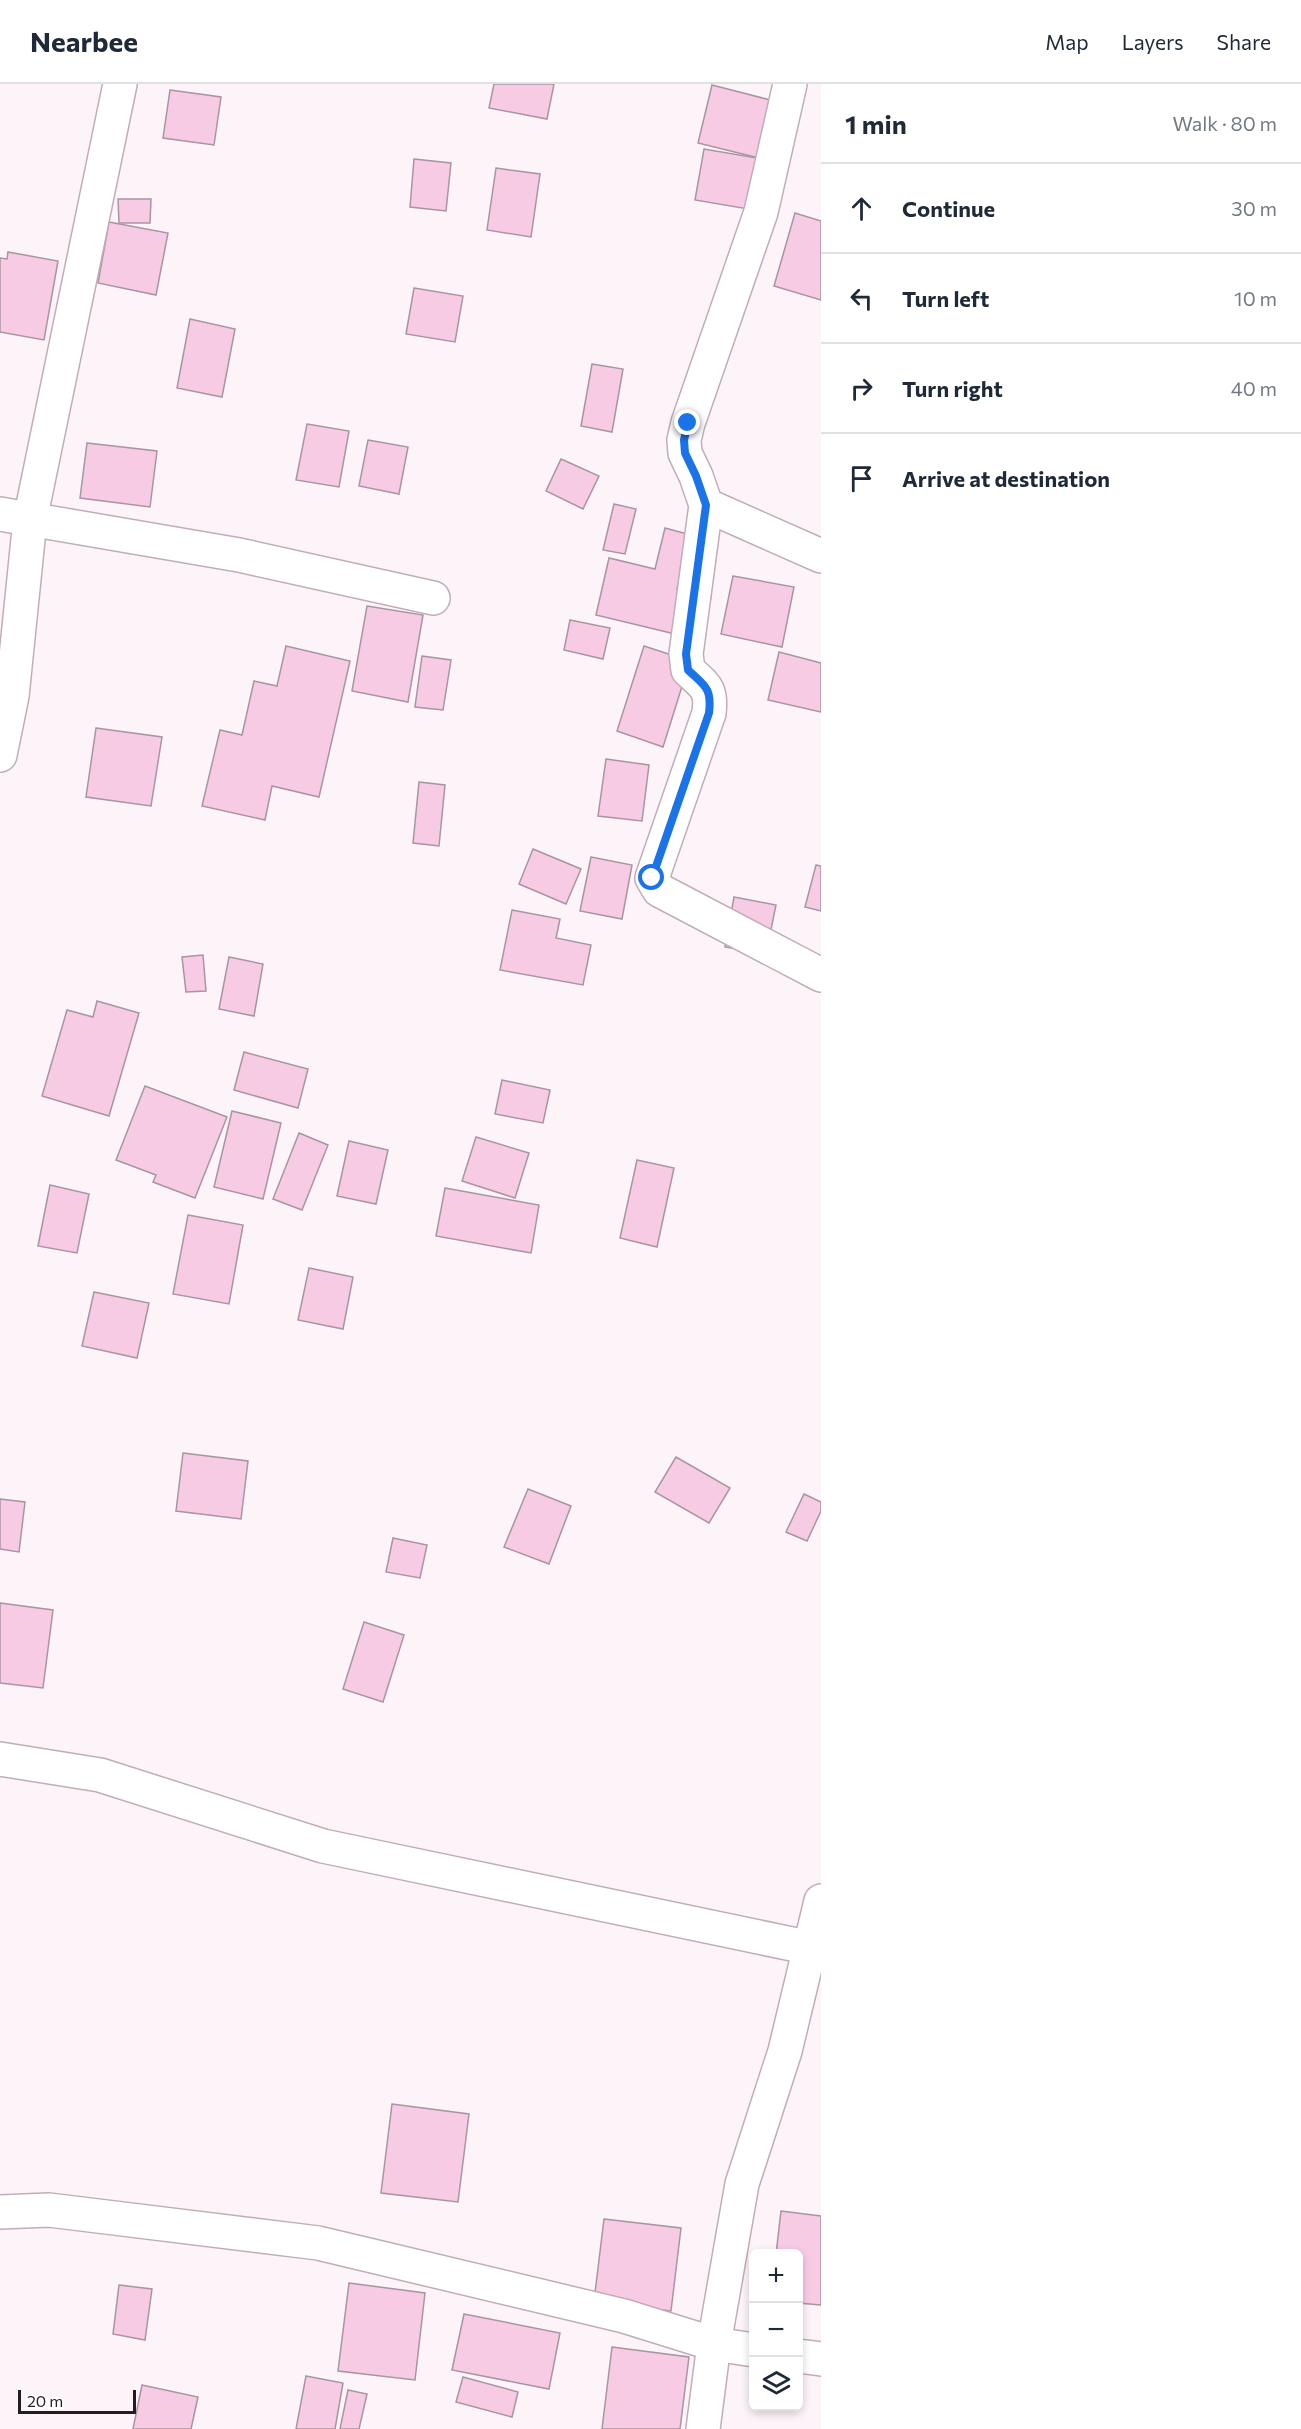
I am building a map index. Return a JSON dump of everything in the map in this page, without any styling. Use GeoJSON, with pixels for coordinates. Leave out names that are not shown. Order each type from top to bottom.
{"type":"FeatureCollection","features":[{"type":"Feature","properties":{"kind":"street"},"geometry":{"type":"LineString","coordinates":[[0,755],[12,696],[15,517],[120,84]]}},
{"type":"Feature","properties":{"kind":"street"},"geometry":{"type":"LineString","coordinates":[[790,84],[761,212],[684,440],[685,453],[706,505],[686,654],[688,670],[705,687],[711,697],[709,713],[652,878],[659,890],[821,975]]}},
{"type":"Feature","properties":{"kind":"street"},"geometry":{"type":"LineString","coordinates":[[706,505],[821,556]]}},
{"type":"Feature","properties":{"kind":"street"},"geometry":{"type":"LineString","coordinates":[[15,517],[239,555],[433,598]]}},
{"type":"Feature","properties":{"kind":"street"},"geometry":{"type":"LineString","coordinates":[[0,1759],[100,1775],[323,1846],[810,1948]]}},
{"type":"Feature","properties":{"kind":"street"},"geometry":{"type":"LineString","coordinates":[[703,2429],[714,2344],[742,2184],[785,2051],[821,1901]]}},
{"type":"Feature","properties":{"kind":"street"},"geometry":{"type":"LineString","coordinates":[[0,2212],[49,2210],[318,2243],[624,2316],[714,2344],[749,2349]]}},
{"type":"Feature","properties":{"kind":"street"},"geometry":{"type":"LineString","coordinates":[[803,2357],[821,2359]]}},
{"type":"Feature","properties":{"kind":"building"},"geometry":{"type":"Polygon","coordinates":[[[494,84],[554,84],[547,119],[489,108],[494,84]]]}},
{"type":"Feature","properties":{"kind":"building"},"geometry":{"type":"Polygon","coordinates":[[[712,85],[778,102],[763,159],[698,143],[712,85]]]}},
{"type":"Feature","properties":{"kind":"building"},"geometry":{"type":"Polygon","coordinates":[[[170,90],[221,97],[214,145],[163,138],[170,90]]]}},
{"type":"Feature","properties":{"kind":"building"},"geometry":{"type":"Polygon","coordinates":[[[704,149],[757,158],[748,209],[695,200],[704,149]]]}},
{"type":"Feature","properties":{"kind":"building"},"geometry":{"type":"Polygon","coordinates":[[[414,159],[451,163],[446,211],[410,207],[414,159]]]}},
{"type":"Feature","properties":{"kind":"building"},"geometry":{"type":"Polygon","coordinates":[[[496,168],[540,174],[531,237],[487,230],[496,168]]]}},
{"type":"Feature","properties":{"kind":"building"},"geometry":{"type":"Polygon","coordinates":[[[118,199],[151,199],[150,223],[119,223],[118,199]]]}},
{"type":"Feature","properties":{"kind":"building"},"geometry":{"type":"Polygon","coordinates":[[[795,213],[821,221],[821,300],[774,286],[795,213]]]}},
{"type":"Feature","properties":{"kind":"building"},"geometry":{"type":"Polygon","coordinates":[[[109,222],[168,233],[156,295],[98,283],[109,222]]]}},
{"type":"Feature","properties":{"kind":"building"},"geometry":{"type":"Polygon","coordinates":[[[8,252],[58,261],[44,340],[0,332],[0,258],[7,259],[8,252]]]}},
{"type":"Feature","properties":{"kind":"building"},"geometry":{"type":"Polygon","coordinates":[[[414,288],[463,296],[455,342],[406,334],[414,288]]]}},
{"type":"Feature","properties":{"kind":"building"},"geometry":{"type":"Polygon","coordinates":[[[190,319],[235,329],[222,397],[177,388],[190,319]]]}},
{"type":"Feature","properties":{"kind":"building"},"geometry":{"type":"Polygon","coordinates":[[[592,364],[623,369],[612,432],[581,426],[592,364]]]}},
{"type":"Feature","properties":{"kind":"building"},"geometry":{"type":"Polygon","coordinates":[[[307,424],[349,431],[339,487],[296,480],[307,424]]]}},
{"type":"Feature","properties":{"kind":"building"},"geometry":{"type":"Polygon","coordinates":[[[368,440],[408,447],[399,494],[359,486],[368,440]]]}},
{"type":"Feature","properties":{"kind":"building"},"geometry":{"type":"Polygon","coordinates":[[[87,443],[157,451],[150,507],[80,498],[87,443]]]}},
{"type":"Feature","properties":{"kind":"building"},"geometry":{"type":"Polygon","coordinates":[[[561,459],[599,476],[583,509],[546,491],[561,459]]]}},
{"type":"Feature","properties":{"kind":"building"},"geometry":{"type":"Polygon","coordinates":[[[614,504],[636,509],[625,554],[603,550],[614,504]]]}},
{"type":"Feature","properties":{"kind":"building"},"geometry":{"type":"Polygon","coordinates":[[[665,528],[691,535],[677,589],[711,597],[700,640],[596,615],[609,558],[655,569],[665,528]]]}},
{"type":"Feature","properties":{"kind":"building"},"geometry":{"type":"Polygon","coordinates":[[[733,576],[794,587],[782,647],[721,634],[733,576]]]}},
{"type":"Feature","properties":{"kind":"building"},"geometry":{"type":"Polygon","coordinates":[[[367,606],[423,615],[408,702],[352,691],[367,606]]]}},
{"type":"Feature","properties":{"kind":"building"},"geometry":{"type":"Polygon","coordinates":[[[570,620],[610,628],[603,659],[564,650],[570,620]]]}},
{"type":"Feature","properties":{"kind":"building"},"geometry":{"type":"Polygon","coordinates":[[[286,646],[350,661],[319,797],[272,786],[265,820],[202,806],[220,730],[242,735],[254,681],[277,686],[286,646]]]}},
{"type":"Feature","properties":{"kind":"building"},"geometry":{"type":"Polygon","coordinates":[[[644,646],[690,661],[663,747],[617,731],[644,646]]]}},
{"type":"Feature","properties":{"kind":"building"},"geometry":{"type":"Polygon","coordinates":[[[779,652],[821,663],[821,712],[768,700],[779,652]]]}},
{"type":"Feature","properties":{"kind":"building"},"geometry":{"type":"Polygon","coordinates":[[[422,656],[451,660],[443,710],[415,707],[422,656]]]}},
{"type":"Feature","properties":{"kind":"building"},"geometry":{"type":"Polygon","coordinates":[[[96,728],[162,737],[151,806],[86,797],[96,728]]]}},
{"type":"Feature","properties":{"kind":"building"},"geometry":{"type":"Polygon","coordinates":[[[606,759],[649,765],[642,821],[598,816],[606,759]]]}},
{"type":"Feature","properties":{"kind":"building"},"geometry":{"type":"Polygon","coordinates":[[[419,782],[445,785],[439,846],[413,843],[419,782]]]}},
{"type":"Feature","properties":{"kind":"building"},"geometry":{"type":"Polygon","coordinates":[[[533,849],[581,869],[566,904],[519,884],[533,849]]]}},
{"type":"Feature","properties":{"kind":"building"},"geometry":{"type":"Polygon","coordinates":[[[591,857],[632,865],[622,919],[580,911],[591,857]]]}},
{"type":"Feature","properties":{"kind":"building"},"geometry":{"type":"Polygon","coordinates":[[[816,865],[821,866],[821,911],[805,907],[816,865]]]}},
{"type":"Feature","properties":{"kind":"building"},"geometry":{"type":"Polygon","coordinates":[[[734,897],[776,905],[766,954],[725,947],[734,897]]]}},
{"type":"Feature","properties":{"kind":"building"},"geometry":{"type":"Polygon","coordinates":[[[512,910],[560,919],[556,938],[591,945],[583,985],[500,970],[512,910]]]}},
{"type":"Feature","properties":{"kind":"building"},"geometry":{"type":"Polygon","coordinates":[[[203,955],[206,991],[186,992],[182,957],[203,955]]]}},
{"type":"Feature","properties":{"kind":"building"},"geometry":{"type":"Polygon","coordinates":[[[229,957],[263,964],[254,1016],[219,1009],[229,957]]]}},
{"type":"Feature","properties":{"kind":"building"},"geometry":{"type":"Polygon","coordinates":[[[97,1001],[139,1013],[109,1116],[42,1096],[67,1010],[93,1017],[97,1001]]]}},
{"type":"Feature","properties":{"kind":"building"},"geometry":{"type":"Polygon","coordinates":[[[244,1052],[308,1069],[298,1108],[234,1090],[244,1052]]]}},
{"type":"Feature","properties":{"kind":"building"},"geometry":{"type":"Polygon","coordinates":[[[502,1080],[550,1090],[543,1123],[495,1114],[502,1080]]]}},
{"type":"Feature","properties":{"kind":"building"},"geometry":{"type":"Polygon","coordinates":[[[145,1086],[227,1117],[195,1198],[153,1182],[156,1175],[116,1160],[145,1086]]]}},
{"type":"Feature","properties":{"kind":"building"},"geometry":{"type":"Polygon","coordinates":[[[232,1111],[281,1123],[263,1199],[214,1187],[232,1111]]]}},
{"type":"Feature","properties":{"kind":"building"},"geometry":{"type":"Polygon","coordinates":[[[299,1133],[328,1145],[302,1210],[273,1199],[299,1133]]]}},
{"type":"Feature","properties":{"kind":"building"},"geometry":{"type":"Polygon","coordinates":[[[476,1137],[529,1153],[515,1198],[462,1181],[476,1137]]]}},
{"type":"Feature","properties":{"kind":"building"},"geometry":{"type":"Polygon","coordinates":[[[349,1141],[388,1150],[376,1204],[337,1196],[349,1141]]]}},
{"type":"Feature","properties":{"kind":"building"},"geometry":{"type":"Polygon","coordinates":[[[637,1160],[674,1168],[657,1247],[620,1238],[637,1160]]]}},
{"type":"Feature","properties":{"kind":"building"},"geometry":{"type":"Polygon","coordinates":[[[50,1185],[89,1194],[77,1253],[38,1246],[50,1185]]]}},
{"type":"Feature","properties":{"kind":"building"},"geometry":{"type":"Polygon","coordinates":[[[445,1188],[539,1205],[531,1253],[436,1236],[445,1188]]]}},
{"type":"Feature","properties":{"kind":"building"},"geometry":{"type":"Polygon","coordinates":[[[188,1215],[243,1225],[229,1304],[173,1294],[188,1215]]]}},
{"type":"Feature","properties":{"kind":"building"},"geometry":{"type":"Polygon","coordinates":[[[309,1268],[353,1277],[343,1329],[298,1320],[309,1268]]]}},
{"type":"Feature","properties":{"kind":"building"},"geometry":{"type":"Polygon","coordinates":[[[94,1292],[149,1303],[137,1358],[82,1346],[94,1292]]]}},
{"type":"Feature","properties":{"kind":"building"},"geometry":{"type":"Polygon","coordinates":[[[183,1453],[248,1461],[241,1519],[176,1511],[183,1453]]]}},
{"type":"Feature","properties":{"kind":"building"},"geometry":{"type":"Polygon","coordinates":[[[676,1457],[730,1488],[709,1523],[655,1492],[676,1457]]]}},
{"type":"Feature","properties":{"kind":"building"},"geometry":{"type":"Polygon","coordinates":[[[528,1489],[571,1506],[549,1564],[504,1547],[528,1489]]]}},
{"type":"Feature","properties":{"kind":"building"},"geometry":{"type":"Polygon","coordinates":[[[804,1494],[821,1502],[821,1511],[807,1541],[786,1532],[804,1494]]]}},
{"type":"Feature","properties":{"kind":"building"},"geometry":{"type":"Polygon","coordinates":[[[0,1499],[25,1502],[19,1552],[0,1549],[0,1499]]]}},
{"type":"Feature","properties":{"kind":"building"},"geometry":{"type":"Polygon","coordinates":[[[393,1538],[427,1545],[420,1578],[386,1572],[393,1538]]]}},
{"type":"Feature","properties":{"kind":"building"},"geometry":{"type":"Polygon","coordinates":[[[0,1603],[53,1610],[43,1688],[0,1683],[0,1603]]]}},
{"type":"Feature","properties":{"kind":"building"},"geometry":{"type":"Polygon","coordinates":[[[364,1622],[404,1635],[383,1702],[343,1689],[364,1622]]]}},
{"type":"Feature","properties":{"kind":"building"},"geometry":{"type":"Polygon","coordinates":[[[392,2104],[469,2114],[458,2202],[381,2193],[392,2104]]]}},
{"type":"Feature","properties":{"kind":"building"},"geometry":{"type":"Polygon","coordinates":[[[781,2211],[821,2216],[821,2305],[803,2303],[803,2249],[777,2249],[781,2211]]]}},
{"type":"Feature","properties":{"kind":"building"},"geometry":{"type":"Polygon","coordinates":[[[604,2219],[681,2228],[671,2311],[594,2301],[604,2219]]]}},
{"type":"Feature","properties":{"kind":"building"},"geometry":{"type":"Polygon","coordinates":[[[349,2283],[425,2293],[415,2380],[338,2371],[349,2283]]]}},
{"type":"Feature","properties":{"kind":"building"},"geometry":{"type":"Polygon","coordinates":[[[119,2285],[152,2289],[145,2340],[113,2334],[119,2285]]]}},
{"type":"Feature","properties":{"kind":"building"},"geometry":{"type":"Polygon","coordinates":[[[464,2314],[560,2333],[549,2389],[452,2370],[464,2314]]]}},
{"type":"Feature","properties":{"kind":"building"},"geometry":{"type":"Polygon","coordinates":[[[612,2347],[689,2357],[680,2429],[602,2429],[612,2347]]]}},
{"type":"Feature","properties":{"kind":"building"},"geometry":{"type":"Polygon","coordinates":[[[306,2376],[343,2383],[335,2429],[296,2429],[306,2376]]]}},
{"type":"Feature","properties":{"kind":"building"},"geometry":{"type":"Polygon","coordinates":[[[463,2377],[518,2392],[512,2417],[456,2402],[463,2377]]]}},
{"type":"Feature","properties":{"kind":"building"},"geometry":{"type":"Polygon","coordinates":[[[142,2385],[198,2397],[191,2429],[133,2429],[142,2385]]]}},
{"type":"Feature","properties":{"kind":"building"},"geometry":{"type":"Polygon","coordinates":[[[348,2390],[367,2394],[359,2429],[340,2429],[348,2390]]]}},
{"type":"Feature","properties":{"kind":"route"},"geometry":{"type":"LineString","coordinates":[[652,878],[709,713],[711,697],[705,687],[688,670],[686,654],[706,505],[685,453],[684,440],[688,423]]}}]}
